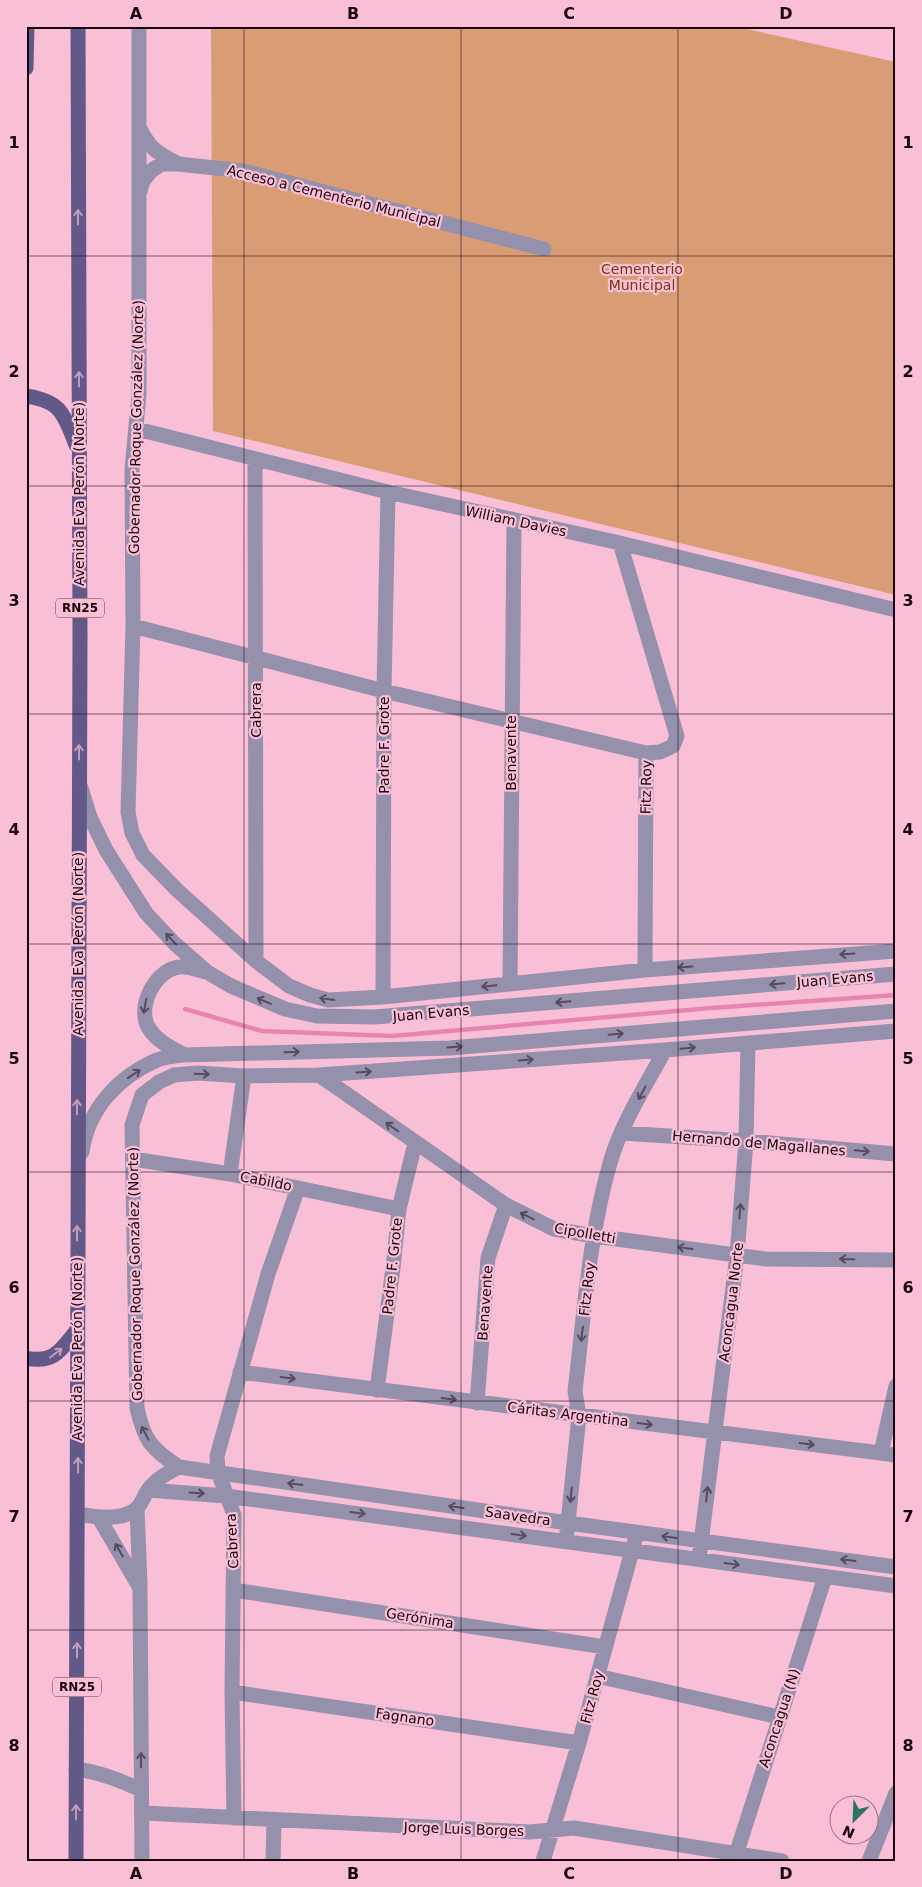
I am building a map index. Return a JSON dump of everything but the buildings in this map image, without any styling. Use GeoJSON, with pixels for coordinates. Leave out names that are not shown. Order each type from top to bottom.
{"type":"FeatureCollection","features":[{"type":"Feature","properties":{"kind":"main road"},"geometry":{"type":"LineString","coordinates":[[26,68],[27,26]]}},
{"type":"Feature","properties":{"kind":"main road","name":"Avenida Eva Perón (Norte)"},"geometry":{"type":"LineString","coordinates":[[76,1861],[79,782],[78,26]]}},
{"type":"Feature","properties":{"kind":"main road"},"geometry":{"type":"LineString","coordinates":[[26,396],[34,397],[57,407],[71,432],[79,453]]}},
{"type":"Feature","properties":{"kind":"main road"},"geometry":{"type":"LineString","coordinates":[[26,1358],[42,1360],[55,1356],[77,1330]]}},
{"type":"Feature","properties":{"kind":"street","name":"Gobernador Roque González (Norte)"},"geometry":{"type":"LineString","coordinates":[[139,26],[139,394],[132,469],[133,626],[128,812],[132,833],[143,855]]}},
{"type":"Feature","properties":{"kind":"street"},"geometry":{"type":"LineString","coordinates":[[139,126],[150,147],[178,164]]}},
{"type":"Feature","properties":{"kind":"street","name":"Acceso a Cementerio Municipal"},"geometry":{"type":"LineString","coordinates":[[138,195],[143,181],[151,171],[161,164],[243,171],[544,249]]}},
{"type":"Feature","properties":{"kind":"street","name":"William Davies"},"geometry":{"type":"LineString","coordinates":[[137,429],[388,492],[620,543],[896,610]]}},
{"type":"Feature","properties":{"kind":"street","name":"Cabrera"},"geometry":{"type":"LineString","coordinates":[[255,459],[256,962]]}},
{"type":"Feature","properties":{"kind":"street","name":"Padre F. Grote"},"geometry":{"type":"LineString","coordinates":[[383,997],[384,691],[388,492]]}},
{"type":"Feature","properties":{"kind":"street","name":"Benavente"},"geometry":{"type":"LineString","coordinates":[[510,984],[514,521]]}},
{"type":"Feature","properties":{"kind":"street","name":"Fitz Roy"},"geometry":{"type":"LineString","coordinates":[[620,543],[677,736],[673,746],[660,752],[646,753],[645,970]]}},
{"type":"Feature","properties":{"kind":"street"},"geometry":{"type":"LineString","coordinates":[[133,626],[384,691],[646,753]]}},
{"type":"Feature","properties":{"kind":"street","name":"Juan Evans"},"geometry":{"type":"LineString","coordinates":[[79,782],[90,817],[106,850],[146,913],[174,943],[207,972],[231,986],[285,1009],[317,1016],[384,1017],[896,974]]}},
{"type":"Feature","properties":{"kind":"street","name":"Juan Evans"},"geometry":{"type":"LineString","coordinates":[[143,855],[177,890],[256,962],[290,986],[310,995],[328,1000],[383,997],[645,970],[896,951]]}},
{"type":"Feature","properties":{"kind":"street"},"geometry":{"type":"LineString","coordinates":[[184,1055],[162,1042],[150,1030],[144,1018],[144,1005],[150,989],[164,973],[179,967],[207,972]]}},
{"type":"Feature","properties":{"kind":"street"},"geometry":{"type":"LineString","coordinates":[[77,1190],[84,1138],[90,1121],[103,1100],[122,1082],[159,1059],[184,1055],[450,1048],[896,1010]]}},
{"type":"Feature","properties":{"kind":"street"},"geometry":{"type":"LineString","coordinates":[[230,1174],[244,1076],[320,1075],[896,1031]]}},
{"type":"Feature","properties":{"kind":"street","name":"Aconcagua Norte"},"geometry":{"type":"LineString","coordinates":[[699,1560],[737,1255],[746,1141],[748,1043]]}},
{"type":"Feature","properties":{"kind":"street","name":"Fitz Roy"},"geometry":{"type":"LineString","coordinates":[[566,1541],[579,1416],[575,1391],[594,1236],[610,1162],[622,1133],[665,1050]]}},
{"type":"Feature","properties":{"kind":"street","name":"Gobernador Roque González (Norte)"},"geometry":{"type":"LineString","coordinates":[[178,1467],[157,1452],[142,1430],[137,1408],[132,1125],[142,1095],[159,1082],[174,1075],[198,1073],[244,1076]]}},
{"type":"Feature","properties":{"kind":"street","name":"Cipolletti"},"geometry":{"type":"LineString","coordinates":[[320,1075],[506,1205],[554,1229],[594,1236],[766,1258],[896,1260]]}},
{"type":"Feature","properties":{"kind":"street","name":"Hernando de Magallanes"},"geometry":{"type":"LineString","coordinates":[[622,1133],[896,1154]]}},
{"type":"Feature","properties":{"kind":"street","name":"Padre F. Grote"},"geometry":{"type":"LineString","coordinates":[[377,1390],[393,1268],[398,1210],[415,1143]]}},
{"type":"Feature","properties":{"kind":"street","name":"Cabildo"},"geometry":{"type":"LineString","coordinates":[[133,1158],[230,1174],[398,1210]]}},
{"type":"Feature","properties":{"kind":"street","name":"Cabrera"},"geometry":{"type":"LineString","coordinates":[[234,1818],[232,1692],[234,1514],[218,1472],[217,1456],[268,1274],[298,1188]]}},
{"type":"Feature","properties":{"kind":"street","name":"Benavente"},"geometry":{"type":"LineString","coordinates":[[477,1403],[488,1258],[506,1205]]}},
{"type":"Feature","properties":{"kind":"street","name":"Cáritas Argentina"},"geometry":{"type":"LineString","coordinates":[[240,1372],[889,1454]]}},
{"type":"Feature","properties":{"kind":"street"},"geometry":{"type":"LineString","coordinates":[[889,1454],[896,1386]]}},
{"type":"Feature","properties":{"kind":"street"},"geometry":{"type":"LineString","coordinates":[[78,1514],[99,1518],[124,1514],[136,1509],[148,1490],[160,1477],[178,1467]]}},
{"type":"Feature","properties":{"kind":"street","name":"Saavedra"},"geometry":{"type":"LineString","coordinates":[[178,1467],[896,1568]]}},
{"type":"Feature","properties":{"kind":"street","name":"Saavedra"},"geometry":{"type":"LineString","coordinates":[[148,1490],[226,1496],[896,1586]]}},
{"type":"Feature","properties":{"kind":"street"},"geometry":{"type":"LineString","coordinates":[[136,1509],[140,1588],[142,1861]]}},
{"type":"Feature","properties":{"kind":"street"},"geometry":{"type":"LineString","coordinates":[[99,1518],[140,1588]]}},
{"type":"Feature","properties":{"kind":"street","name":"Fitz Roy"},"geometry":{"type":"LineString","coordinates":[[543,1861],[579,1743],[637,1533]]}},
{"type":"Feature","properties":{"kind":"street","name":"Aconcagua (N)"},"geometry":{"type":"LineString","coordinates":[[735,1858],[825,1577]]}},
{"type":"Feature","properties":{"kind":"street","name":"Gerónima"},"geometry":{"type":"LineString","coordinates":[[234,1590],[605,1646]]}},
{"type":"Feature","properties":{"kind":"street"},"geometry":{"type":"LineString","coordinates":[[597,1676],[779,1717]]}},
{"type":"Feature","properties":{"kind":"street","name":"Fagnano"},"geometry":{"type":"LineString","coordinates":[[232,1692],[579,1743]]}},
{"type":"Feature","properties":{"kind":"street"},"geometry":{"type":"LineString","coordinates":[[76,1769],[95,1771],[115,1777],[141,1790]]}},
{"type":"Feature","properties":{"kind":"street"},"geometry":{"type":"LineString","coordinates":[[869,1861],[896,1793]]}},
{"type":"Feature","properties":{"kind":"street","name":"Jorge Luis Borges"},"geometry":{"type":"LineString","coordinates":[[143,1813],[274,1821],[530,1832],[574,1828],[735,1858],[782,1861]]}},
{"type":"Feature","properties":{"kind":"street"},"geometry":{"type":"LineString","coordinates":[[273,1861],[274,1821]]}},
{"type":"Feature","properties":{"kind":"green space","name":"Cementerio Municipal"},"geometry":{"type":"Polygon","coordinates":[[[211,26],[733,26],[896,62],[896,595],[213,431],[211,26]]]}},
{"type":"Feature","properties":{"kind":"waterway"},"geometry":{"type":"LineString","coordinates":[[185,1009],[262,1031],[392,1036],[711,1008],[896,995]]}}]}
